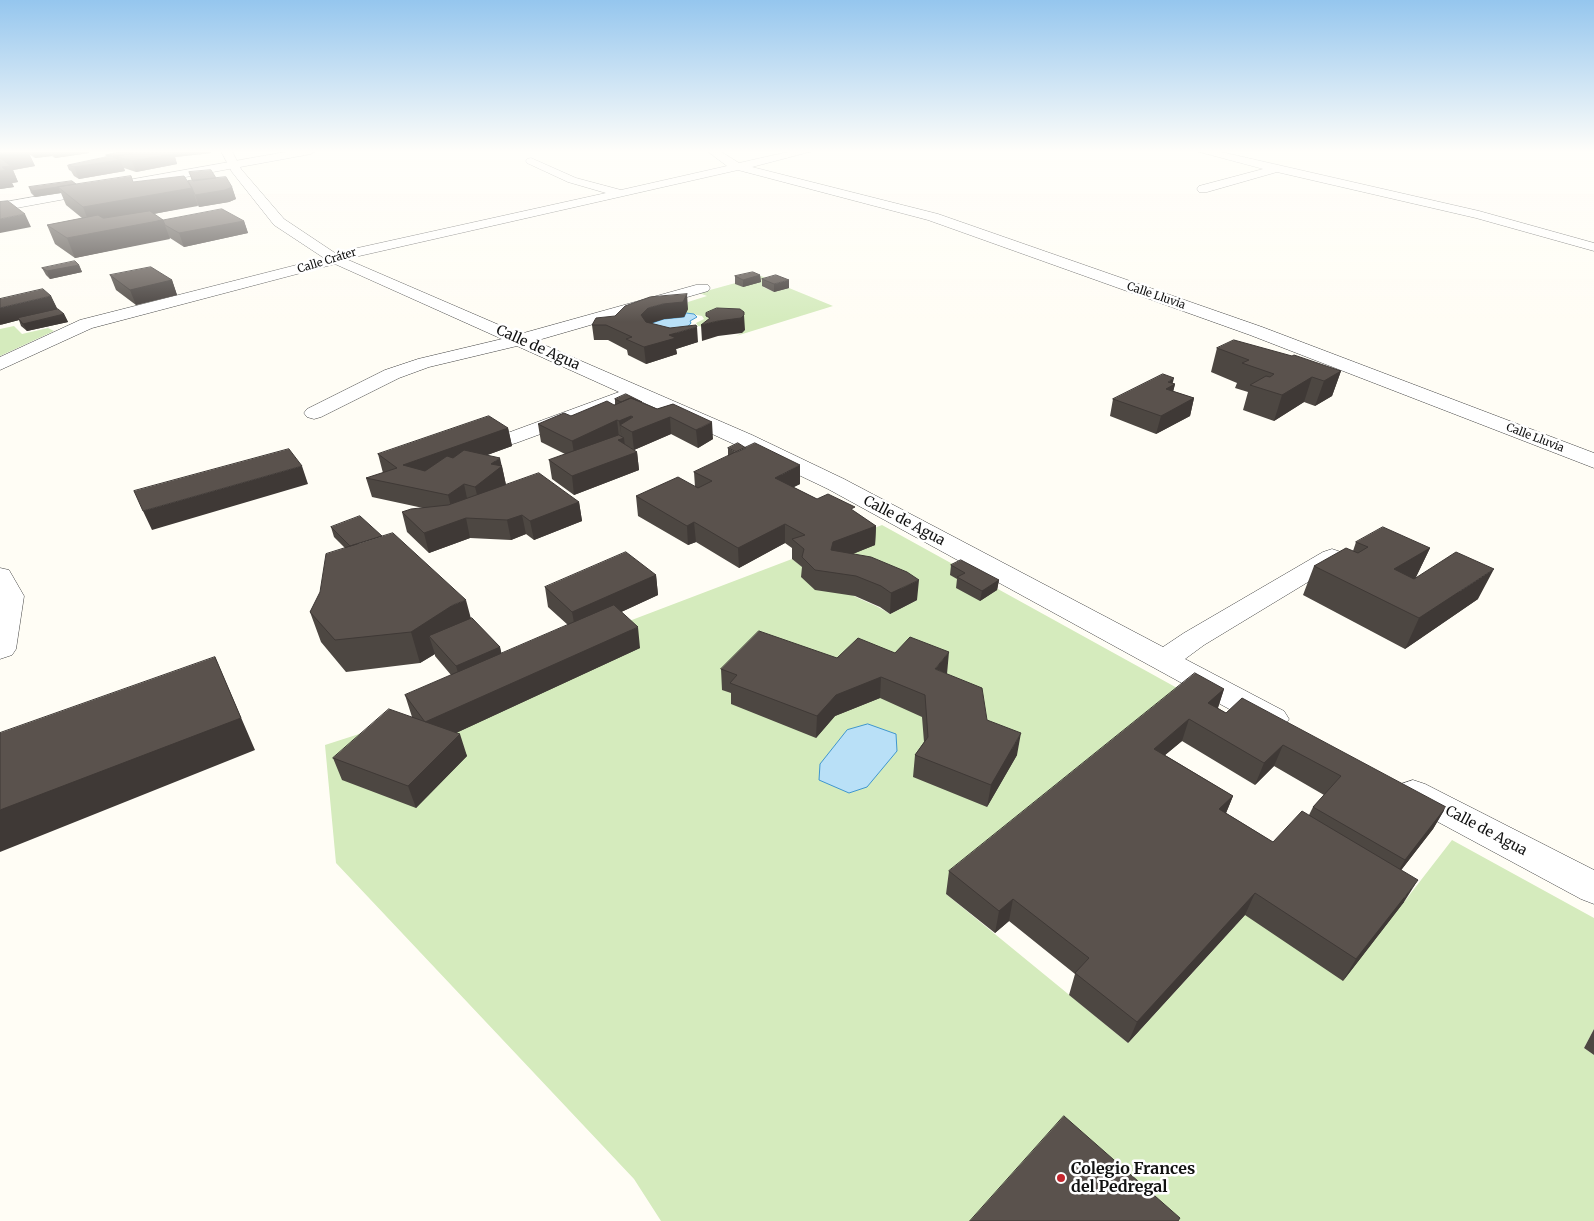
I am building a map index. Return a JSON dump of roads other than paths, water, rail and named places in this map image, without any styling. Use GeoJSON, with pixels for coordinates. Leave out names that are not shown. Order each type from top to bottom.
{"type":"FeatureCollection","features":[{"type":"Feature","properties":{"kind":"street","name":"Calle de Agua"},"geometry":{"type":"LineString","coordinates":[[268,208],[279,222],[335,259],[638,392],[836,484],[1295,731]]}},
{"type":"Feature","properties":{"kind":"street","name":"Calle Cráter"},"geometry":{"type":"LineString","coordinates":[[0,364],[86,324],[110,317],[317,265],[344,254],[397,244],[555,208]]}},
{"type":"Feature","properties":{"kind":"street","name":"Calle Lluvia"},"geometry":{"type":"LineString","coordinates":[[898,208],[933,217],[1256,330],[1594,461]]}},
{"type":"Feature","properties":{"kind":"street"},"geometry":{"type":"LineString","coordinates":[[1446,208],[1594,247]]}},
{"type":"Feature","properties":{"kind":"street"},"geometry":{"type":"LineString","coordinates":[[314,413],[408,368],[519,340],[702,288]]}},
{"type":"Feature","properties":{"kind":"street"},"geometry":{"type":"LineString","coordinates":[[509,439],[638,392]]}},
{"type":"Feature","properties":{"kind":"street"},"geometry":{"type":"LineString","coordinates":[[1163,661],[1194,639],[1332,557]]}},
{"type":"Feature","properties":{"kind":"street"},"geometry":{"type":"LineString","coordinates":[[0,576],[11,596],[2,648],[0,650]]}},
{"type":"Feature","properties":{"kind":"street","name":"Calle de Agua"},"geometry":{"type":"LineString","coordinates":[[1392,782],[1594,888]]}},
{"type":"Feature","properties":{"kind":"water"},"geometry":{"type":"Polygon","coordinates":[[[686,313],[694,314],[697,317],[684,328],[673,329],[652,325],[652,323],[664,319],[684,317],[686,313]]]}},
{"type":"Feature","properties":{"kind":"water"},"geometry":{"type":"Polygon","coordinates":[[[868,724],[896,734],[897,751],[867,787],[849,793],[819,780],[820,764],[847,730],[868,724]]]}},
{"type":"Feature","properties":{"kind":"place","name":"Colegio Frances del Pedregal"},"geometry":{"type":"Point","coordinates":[1061,1178]}}]}
